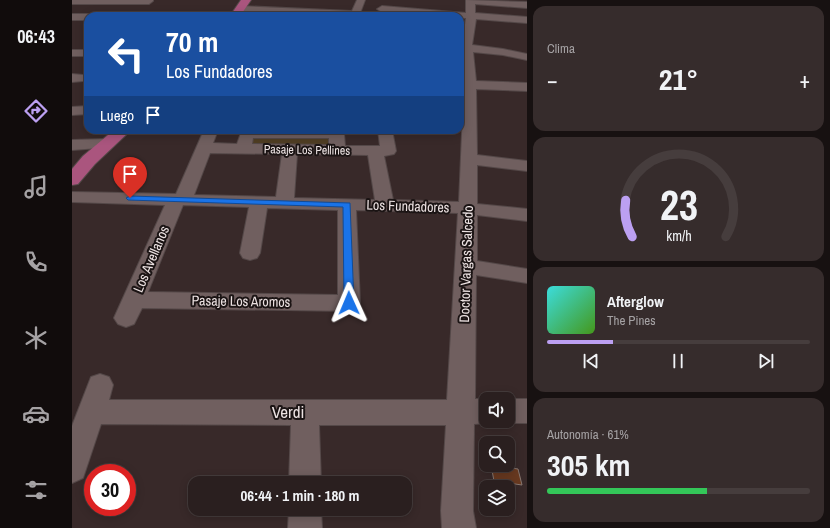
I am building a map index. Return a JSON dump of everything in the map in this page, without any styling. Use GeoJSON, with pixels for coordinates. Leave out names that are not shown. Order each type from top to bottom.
{"type":"FeatureCollection","features":[{"type":"Feature","properties":{"kind":"main road"},"geometry":{"type":"LineString","coordinates":[[239,12],[246,0]]}},
{"type":"Feature","properties":{"kind":"main road"},"geometry":{"type":"LineString","coordinates":[[72,180],[89,160],[118,134]]}},
{"type":"Feature","properties":{"kind":"street"},"geometry":{"type":"LineString","coordinates":[[72,1],[149,0]]}},
{"type":"Feature","properties":{"kind":"street"},"geometry":{"type":"LineString","coordinates":[[141,11],[149,0]]}},
{"type":"Feature","properties":{"kind":"street"},"geometry":{"type":"LineString","coordinates":[[357,12],[361,0]]}},
{"type":"Feature","properties":{"kind":"street"},"geometry":{"type":"LineString","coordinates":[[396,4],[470,7],[527,20]]}},
{"type":"Feature","properties":{"kind":"street"},"geometry":{"type":"LineString","coordinates":[[382,9],[527,5]]}},
{"type":"Feature","properties":{"kind":"street","name":"Doctor Vargas Salcedo"},"geometry":{"type":"LineString","coordinates":[[458,528],[457,511],[473,411],[466,266],[469,159],[465,84],[465,45],[470,7]]}},
{"type":"Feature","properties":{"kind":"street"},"geometry":{"type":"LineString","coordinates":[[304,12],[325,9],[331,12]]}},
{"type":"Feature","properties":{"kind":"street"},"geometry":{"type":"LineString","coordinates":[[73,18],[84,17]]}},
{"type":"Feature","properties":{"kind":"street"},"geometry":{"type":"LineString","coordinates":[[465,45],[527,57]]}},
{"type":"Feature","properties":{"kind":"street"},"geometry":{"type":"LineString","coordinates":[[72,53],[84,53]]}},
{"type":"Feature","properties":{"kind":"street"},"geometry":{"type":"LineString","coordinates":[[465,84],[527,87]]}},
{"type":"Feature","properties":{"kind":"street"},"geometry":{"type":"LineString","coordinates":[[72,111],[84,110]]}},
{"type":"Feature","properties":{"kind":"street","name":"Los Avellanos"},"geometry":{"type":"LineString","coordinates":[[130,309],[204,148],[209,134]]}},
{"type":"Feature","properties":{"kind":"street"},"geometry":{"type":"LineString","coordinates":[[244,148],[247,134]]}},
{"type":"Feature","properties":{"kind":"street"},"geometry":{"type":"LineString","coordinates":[[337,134],[337,151]]}},
{"type":"Feature","properties":{"kind":"street"},"geometry":{"type":"LineString","coordinates":[[385,206],[375,152],[388,151],[386,134]]}},
{"type":"Feature","properties":{"kind":"street"},"geometry":{"type":"LineString","coordinates":[[72,145],[106,144]]}},
{"type":"Feature","properties":{"kind":"street","name":"Pasaje Los Pellines"},"geometry":{"type":"LineString","coordinates":[[204,148],[375,152]]}},
{"type":"Feature","properties":{"kind":"street"},"geometry":{"type":"LineString","coordinates":[[284,203],[290,150]]}},
{"type":"Feature","properties":{"kind":"street"},"geometry":{"type":"LineString","coordinates":[[469,159],[527,166]]}},
{"type":"Feature","properties":{"kind":"street","name":"Los Fundadores"},"geometry":{"type":"LineString","coordinates":[[72,197],[468,208],[527,215]]}},
{"type":"Feature","properties":{"kind":"street"},"geometry":{"type":"LineString","coordinates":[[250,253],[259,202]]}},
{"type":"Feature","properties":{"kind":"street","name":"Pasaje Los Aromos"},"geometry":{"type":"LineString","coordinates":[[130,309],[349,303],[347,205]]}},
{"type":"Feature","properties":{"kind":"street"},"geometry":{"type":"LineString","coordinates":[[466,266],[527,276]]}},
{"type":"Feature","properties":{"kind":"street"},"geometry":{"type":"LineString","coordinates":[[72,468],[100,385]]}},
{"type":"Feature","properties":{"kind":"street","name":"Verdi"},"geometry":{"type":"LineString","coordinates":[[91,412],[473,411]]}},
{"type":"Feature","properties":{"kind":"street"},"geometry":{"type":"LineString","coordinates":[[515,411],[527,411]]}},
{"type":"Feature","properties":{"kind":"street"},"geometry":{"type":"LineString","coordinates":[[305,412],[305,476]]}},
{"type":"Feature","properties":{"kind":"street"},"geometry":{"type":"LineString","coordinates":[[305,516],[305,528]]}},
{"type":"Feature","properties":{"kind":"shaded area"},"geometry":{"type":"Polygon","coordinates":[[[248,134],[336,135],[336,150],[244,148],[248,134]]]}},
{"type":"Feature","properties":{"kind":"building"},"geometry":{"type":"Polygon","coordinates":[[[515,469],[518,469],[522,485],[515,484],[515,480],[494,480],[492,472],[515,472],[515,469]]]}},
{"type":"Feature","properties":{"kind":"route"},"geometry":{"type":"LineString","coordinates":[[130,198],[347,205],[349,303]]}}]}
